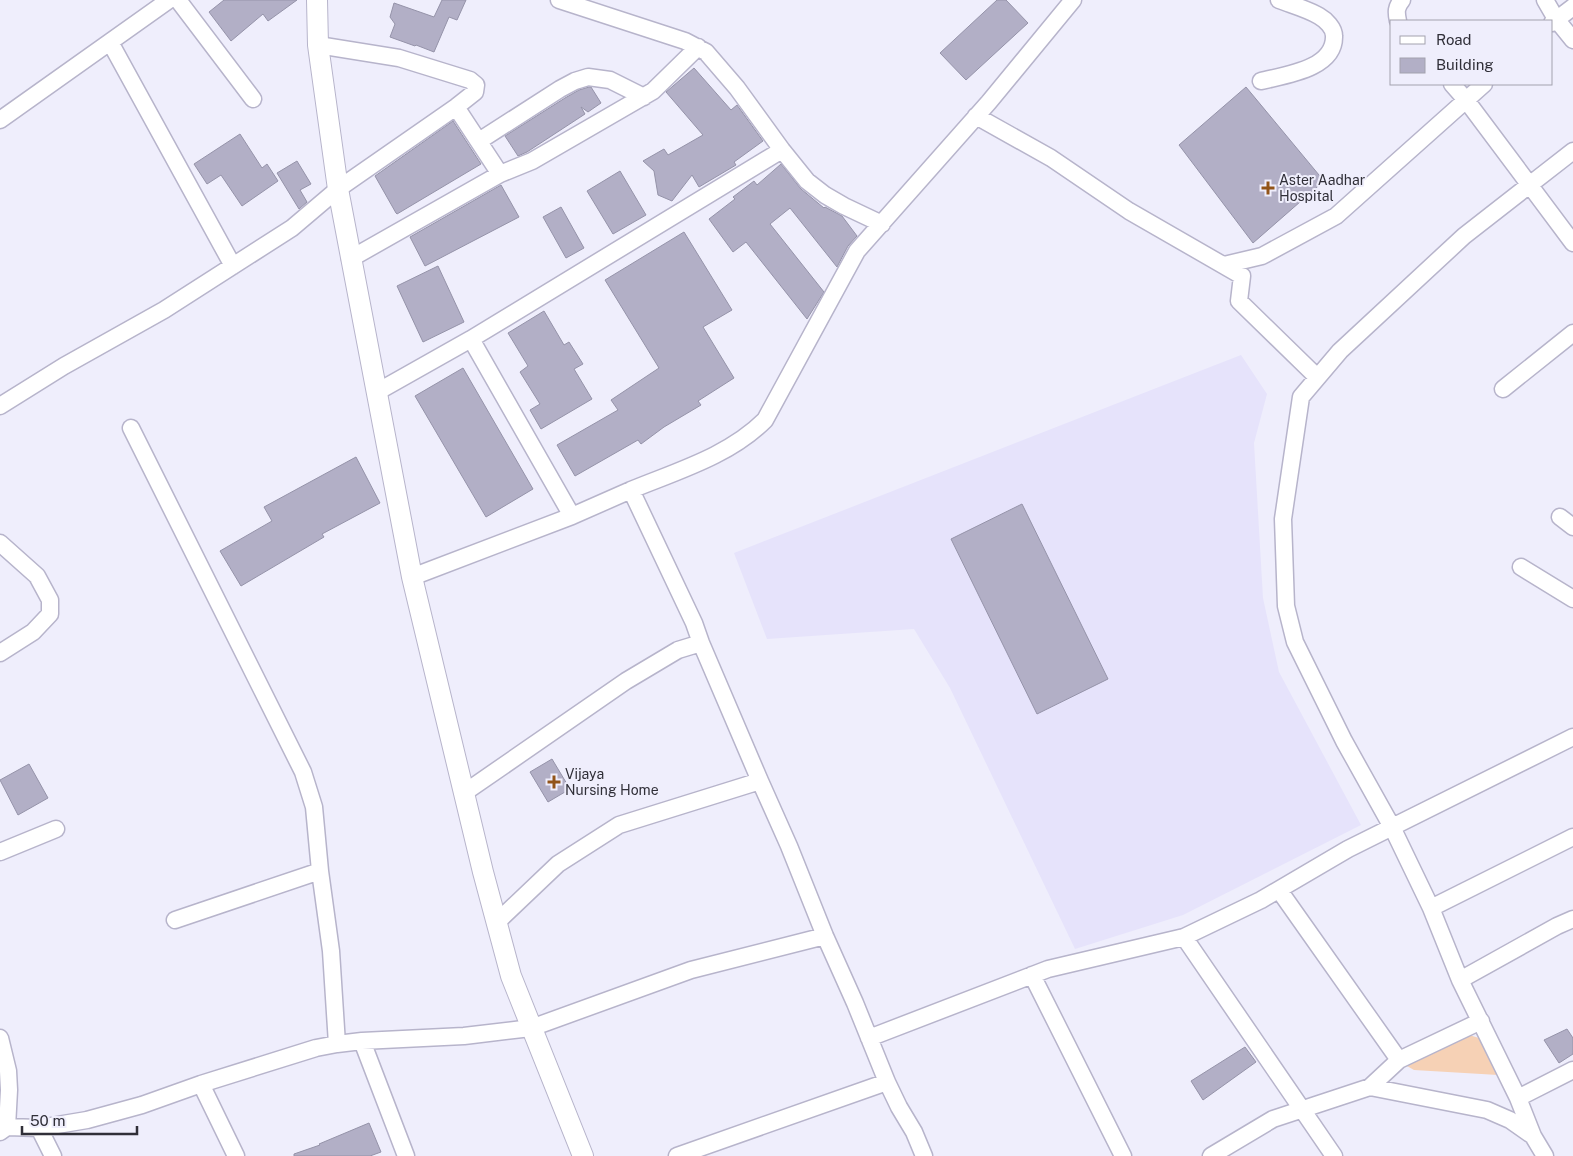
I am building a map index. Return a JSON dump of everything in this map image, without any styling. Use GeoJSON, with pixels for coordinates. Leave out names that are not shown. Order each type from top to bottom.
{"type":"FeatureCollection","features":[{"type":"Feature","properties":{"kind":"street"},"geometry":{"type":"LineString","coordinates":[[0,120],[169,0]]}},
{"type":"Feature","properties":{"kind":"street"},"geometry":{"type":"LineString","coordinates":[[178,0],[253,99]]}},
{"type":"Feature","properties":{"kind":"street"},"geometry":{"type":"LineString","coordinates":[[317,0],[318,45],[338,189],[412,577],[464,793],[511,976],[583,1156]]}},
{"type":"Feature","properties":{"kind":"street"},"geometry":{"type":"LineString","coordinates":[[559,0],[685,41],[706,52],[737,88],[807,181],[844,206],[882,224]]}},
{"type":"Feature","properties":{"kind":"street"},"geometry":{"type":"LineString","coordinates":[[412,577],[572,516],[630,490],[722,453],[752,433],[765,420],[857,251],[989,102],[1073,0]]}},
{"type":"Feature","properties":{"kind":"street"},"geometry":{"type":"LineString","coordinates":[[1261,81],[1309,69],[1327,56],[1334,46],[1334,33],[1329,23],[1319,15],[1279,0]]}},
{"type":"Feature","properties":{"kind":"street"},"geometry":{"type":"LineString","coordinates":[[1398,20],[1397,6],[1402,0]]}},
{"type":"Feature","properties":{"kind":"street"},"geometry":{"type":"LineString","coordinates":[[1545,0],[1554,21],[1573,40]]}},
{"type":"Feature","properties":{"kind":"street"},"geometry":{"type":"LineString","coordinates":[[1554,21],[1573,7]]}},
{"type":"Feature","properties":{"kind":"street"},"geometry":{"type":"LineString","coordinates":[[110,42],[233,266]]}},
{"type":"Feature","properties":{"kind":"street"},"geometry":{"type":"LineString","coordinates":[[0,406],[64,366],[164,310],[292,228],[338,189],[476,92],[476,85],[470,80],[399,58],[318,45]]}},
{"type":"Feature","properties":{"kind":"street"},"geometry":{"type":"LineString","coordinates":[[350,259],[500,174],[532,161],[644,97],[668,78],[698,47]]}},
{"type":"Feature","properties":{"kind":"street"},"geometry":{"type":"LineString","coordinates":[[478,141],[560,89],[588,77],[610,80],[644,97]]}},
{"type":"Feature","properties":{"kind":"street"},"geometry":{"type":"LineString","coordinates":[[1453,85],[1573,243]]}},
{"type":"Feature","properties":{"kind":"street"},"geometry":{"type":"LineString","coordinates":[[1224,266],[1262,256],[1336,216],[1483,85]]}},
{"type":"Feature","properties":{"kind":"street"},"geometry":{"type":"LineString","coordinates":[[456,107],[500,174]]}},
{"type":"Feature","properties":{"kind":"street"},"geometry":{"type":"LineString","coordinates":[[976,116],[1051,158],[1128,211],[1242,276],[1239,301],[1318,377]]}},
{"type":"Feature","properties":{"kind":"street"},"geometry":{"type":"LineString","coordinates":[[377,392],[471,339],[782,150]]}},
{"type":"Feature","properties":{"kind":"street"},"geometry":{"type":"LineString","coordinates":[[1545,1156],[1533,1136],[1518,1098],[1460,980],[1431,908],[1392,827],[1344,741],[1295,642],[1286,606],[1284,519],[1301,397],[1340,351],[1464,236],[1573,151]]}},
{"type":"Feature","properties":{"kind":"street"},"geometry":{"type":"LineString","coordinates":[[1503,389],[1573,332]]}},
{"type":"Feature","properties":{"kind":"street"},"geometry":{"type":"LineString","coordinates":[[471,339],[572,516]]}},
{"type":"Feature","properties":{"kind":"street"},"geometry":{"type":"LineString","coordinates":[[131,428],[303,772],[314,807],[320,871],[331,951],[337,1044]]}},
{"type":"Feature","properties":{"kind":"street"},"geometry":{"type":"LineString","coordinates":[[630,490],[694,623],[887,1082],[914,1132],[924,1156]]}},
{"type":"Feature","properties":{"kind":"street"},"geometry":{"type":"LineString","coordinates":[[0,543],[37,576],[50,600],[50,614],[33,632],[0,653]]}},
{"type":"Feature","properties":{"kind":"street"},"geometry":{"type":"LineString","coordinates":[[1521,567],[1573,599]]}},
{"type":"Feature","properties":{"kind":"street"},"geometry":{"type":"LineString","coordinates":[[464,793],[626,681],[678,650],[702,643]]}},
{"type":"Feature","properties":{"kind":"street"},"geometry":{"type":"LineString","coordinates":[[869,1038],[1048,969],[1184,937],[1261,900],[1392,827],[1573,737]]}},
{"type":"Feature","properties":{"kind":"street"},"geometry":{"type":"LineString","coordinates":[[497,922],[558,864],[619,825],[760,782]]}},
{"type":"Feature","properties":{"kind":"street"},"geometry":{"type":"LineString","coordinates":[[0,852],[56,829]]}},
{"type":"Feature","properties":{"kind":"street"},"geometry":{"type":"LineString","coordinates":[[1431,908],[1573,837]]}},
{"type":"Feature","properties":{"kind":"street"},"geometry":{"type":"LineString","coordinates":[[175,920],[320,871]]}},
{"type":"Feature","properties":{"kind":"street"},"geometry":{"type":"LineString","coordinates":[[1279,890],[1399,1060]]}},
{"type":"Feature","properties":{"kind":"street"},"geometry":{"type":"LineString","coordinates":[[1460,980],[1573,919]]}},
{"type":"Feature","properties":{"kind":"street"},"geometry":{"type":"LineString","coordinates":[[0,1038],[8,1071],[9,1090],[2,1128],[39,1128],[87,1120],[142,1105],[201,1084],[316,1048],[362,1041],[464,1036],[531,1028],[691,970],[825,936]]}},
{"type":"Feature","properties":{"kind":"street"},"geometry":{"type":"LineString","coordinates":[[1184,937],[1334,1156]]}},
{"type":"Feature","properties":{"kind":"street"},"geometry":{"type":"LineString","coordinates":[[1032,975],[1122,1156]]}},
{"type":"Feature","properties":{"kind":"street"},"geometry":{"type":"LineString","coordinates":[[1211,1156],[1273,1119],[1370,1087],[1399,1060],[1481,1021]]}},
{"type":"Feature","properties":{"kind":"street"},"geometry":{"type":"LineString","coordinates":[[362,1041],[406,1156]]}},
{"type":"Feature","properties":{"kind":"street"},"geometry":{"type":"LineString","coordinates":[[1518,1098],[1573,1070]]}},
{"type":"Feature","properties":{"kind":"street"},"geometry":{"type":"LineString","coordinates":[[676,1156],[887,1082]]}},
{"type":"Feature","properties":{"kind":"street"},"geometry":{"type":"LineString","coordinates":[[201,1084],[236,1156]]}},
{"type":"Feature","properties":{"kind":"street"},"geometry":{"type":"LineString","coordinates":[[1370,1087],[1487,1110],[1510,1120],[1533,1136]]}},
{"type":"Feature","properties":{"kind":"street"},"geometry":{"type":"LineString","coordinates":[[39,1128],[53,1156]]}},
{"type":"Feature","properties":{"kind":"shaded area"},"geometry":{"type":"Polygon","coordinates":[[[1241,355],[1267,394],[1254,443],[1263,598],[1279,672],[1361,825],[1183,915],[1075,949],[950,688],[914,629],[767,639],[734,553],[1241,355]]]}},
{"type":"Feature","properties":{"kind":"shaded area"},"geometry":{"type":"Polygon","coordinates":[[[1469,1035],[1479,1038],[1495,1063],[1498,1075],[1414,1070],[1407,1066],[1412,1060],[1469,1035]]]}},
{"type":"Feature","properties":{"kind":"building"},"geometry":{"type":"Polygon","coordinates":[[[224,0],[297,0],[268,21],[263,14],[231,41],[209,12],[224,0]]]}},
{"type":"Feature","properties":{"kind":"building"},"geometry":{"type":"Polygon","coordinates":[[[442,0],[466,0],[457,20],[449,17],[434,52],[390,37],[395,24],[390,17],[394,3],[434,17],[442,0]]]}},
{"type":"Feature","properties":{"kind":"building"},"geometry":{"type":"Polygon","coordinates":[[[997,0],[1006,0],[1028,23],[966,80],[940,53],[997,0]]]}},
{"type":"Feature","properties":{"kind":"building"},"geometry":{"type":"Polygon","coordinates":[[[694,68],[731,110],[737,105],[763,141],[734,162],[736,165],[699,187],[692,175],[672,201],[658,195],[654,171],[643,161],[664,149],[668,155],[703,135],[666,92],[694,68]]]}},
{"type":"Feature","properties":{"kind":"building"},"geometry":{"type":"Polygon","coordinates":[[[591,87],[601,103],[588,112],[581,107],[585,114],[518,156],[505,136],[565,98],[591,87]]]}},
{"type":"Feature","properties":{"kind":"building"},"geometry":{"type":"Polygon","coordinates":[[[1246,87],[1324,181],[1253,243],[1179,145],[1246,87]]]}},
{"type":"Feature","properties":{"kind":"building"},"geometry":{"type":"Polygon","coordinates":[[[453,121],[481,164],[397,214],[375,176],[453,121]]]}},
{"type":"Feature","properties":{"kind":"building"},"geometry":{"type":"Polygon","coordinates":[[[240,134],[262,168],[267,164],[278,181],[242,206],[221,175],[207,184],[194,164],[240,134]]]}},
{"type":"Feature","properties":{"kind":"building"},"geometry":{"type":"Polygon","coordinates":[[[297,161],[311,184],[300,190],[307,202],[299,209],[277,173],[297,161]]]}},
{"type":"Feature","properties":{"kind":"building"},"geometry":{"type":"Polygon","coordinates":[[[781,164],[801,189],[824,208],[842,216],[857,236],[848,246],[837,267],[790,208],[770,224],[824,292],[807,319],[746,242],[733,252],[709,219],[735,199],[733,197],[754,181],[757,185],[781,164]]]}},
{"type":"Feature","properties":{"kind":"building"},"geometry":{"type":"Polygon","coordinates":[[[620,171],[646,215],[613,234],[587,191],[620,171]]]}},
{"type":"Feature","properties":{"kind":"building"},"geometry":{"type":"Polygon","coordinates":[[[501,185],[519,217],[425,266],[410,237],[501,185]]]}},
{"type":"Feature","properties":{"kind":"building"},"geometry":{"type":"Polygon","coordinates":[[[561,207],[584,248],[566,258],[543,217],[561,207]]]}},
{"type":"Feature","properties":{"kind":"building"},"geometry":{"type":"Polygon","coordinates":[[[684,232],[732,310],[703,327],[734,378],[698,401],[701,405],[664,427],[641,444],[638,440],[575,476],[557,445],[618,410],[611,400],[659,368],[605,280],[684,232]]]}},
{"type":"Feature","properties":{"kind":"building"},"geometry":{"type":"Polygon","coordinates":[[[438,266],[464,322],[423,342],[397,286],[438,266]]]}},
{"type":"Feature","properties":{"kind":"building"},"geometry":{"type":"Polygon","coordinates":[[[544,311],[564,345],[569,342],[583,364],[574,369],[592,399],[541,429],[530,410],[540,404],[520,372],[528,366],[508,333],[544,311]]]}},
{"type":"Feature","properties":{"kind":"building"},"geometry":{"type":"Polygon","coordinates":[[[463,368],[533,489],[486,517],[415,396],[463,368]]]}},
{"type":"Feature","properties":{"kind":"building"},"geometry":{"type":"Polygon","coordinates":[[[356,457],[380,503],[322,534],[324,537],[241,586],[220,551],[272,521],[264,507],[356,457]]]}},
{"type":"Feature","properties":{"kind":"building"},"geometry":{"type":"Polygon","coordinates":[[[1022,504],[1108,679],[1037,714],[951,539],[1022,504]]]}},
{"type":"Feature","properties":{"kind":"building"},"geometry":{"type":"Polygon","coordinates":[[[552,759],[570,789],[548,802],[530,772],[552,759]]]}},
{"type":"Feature","properties":{"kind":"building"},"geometry":{"type":"Polygon","coordinates":[[[29,764],[48,798],[18,815],[0,780],[29,764]]]}},
{"type":"Feature","properties":{"kind":"building"},"geometry":{"type":"Polygon","coordinates":[[[1567,1029],[1573,1038],[1573,1054],[1559,1063],[1544,1040],[1567,1029]]]}},
{"type":"Feature","properties":{"kind":"building"},"geometry":{"type":"Polygon","coordinates":[[[1245,1047],[1256,1062],[1203,1100],[1191,1081],[1245,1047]]]}},
{"type":"Feature","properties":{"kind":"building"},"geometry":{"type":"Polygon","coordinates":[[[369,1123],[381,1152],[370,1156],[294,1156],[294,1154],[320,1145],[369,1123]]]}},
{"type":"Feature","properties":{"kind":"place","name":"Aster Aadhar Hospital"},"geometry":{"type":"Point","coordinates":[1268,188]}},
{"type":"Feature","properties":{"kind":"place","name":"Vijaya Nursing Home"},"geometry":{"type":"Point","coordinates":[554,782]}}]}
